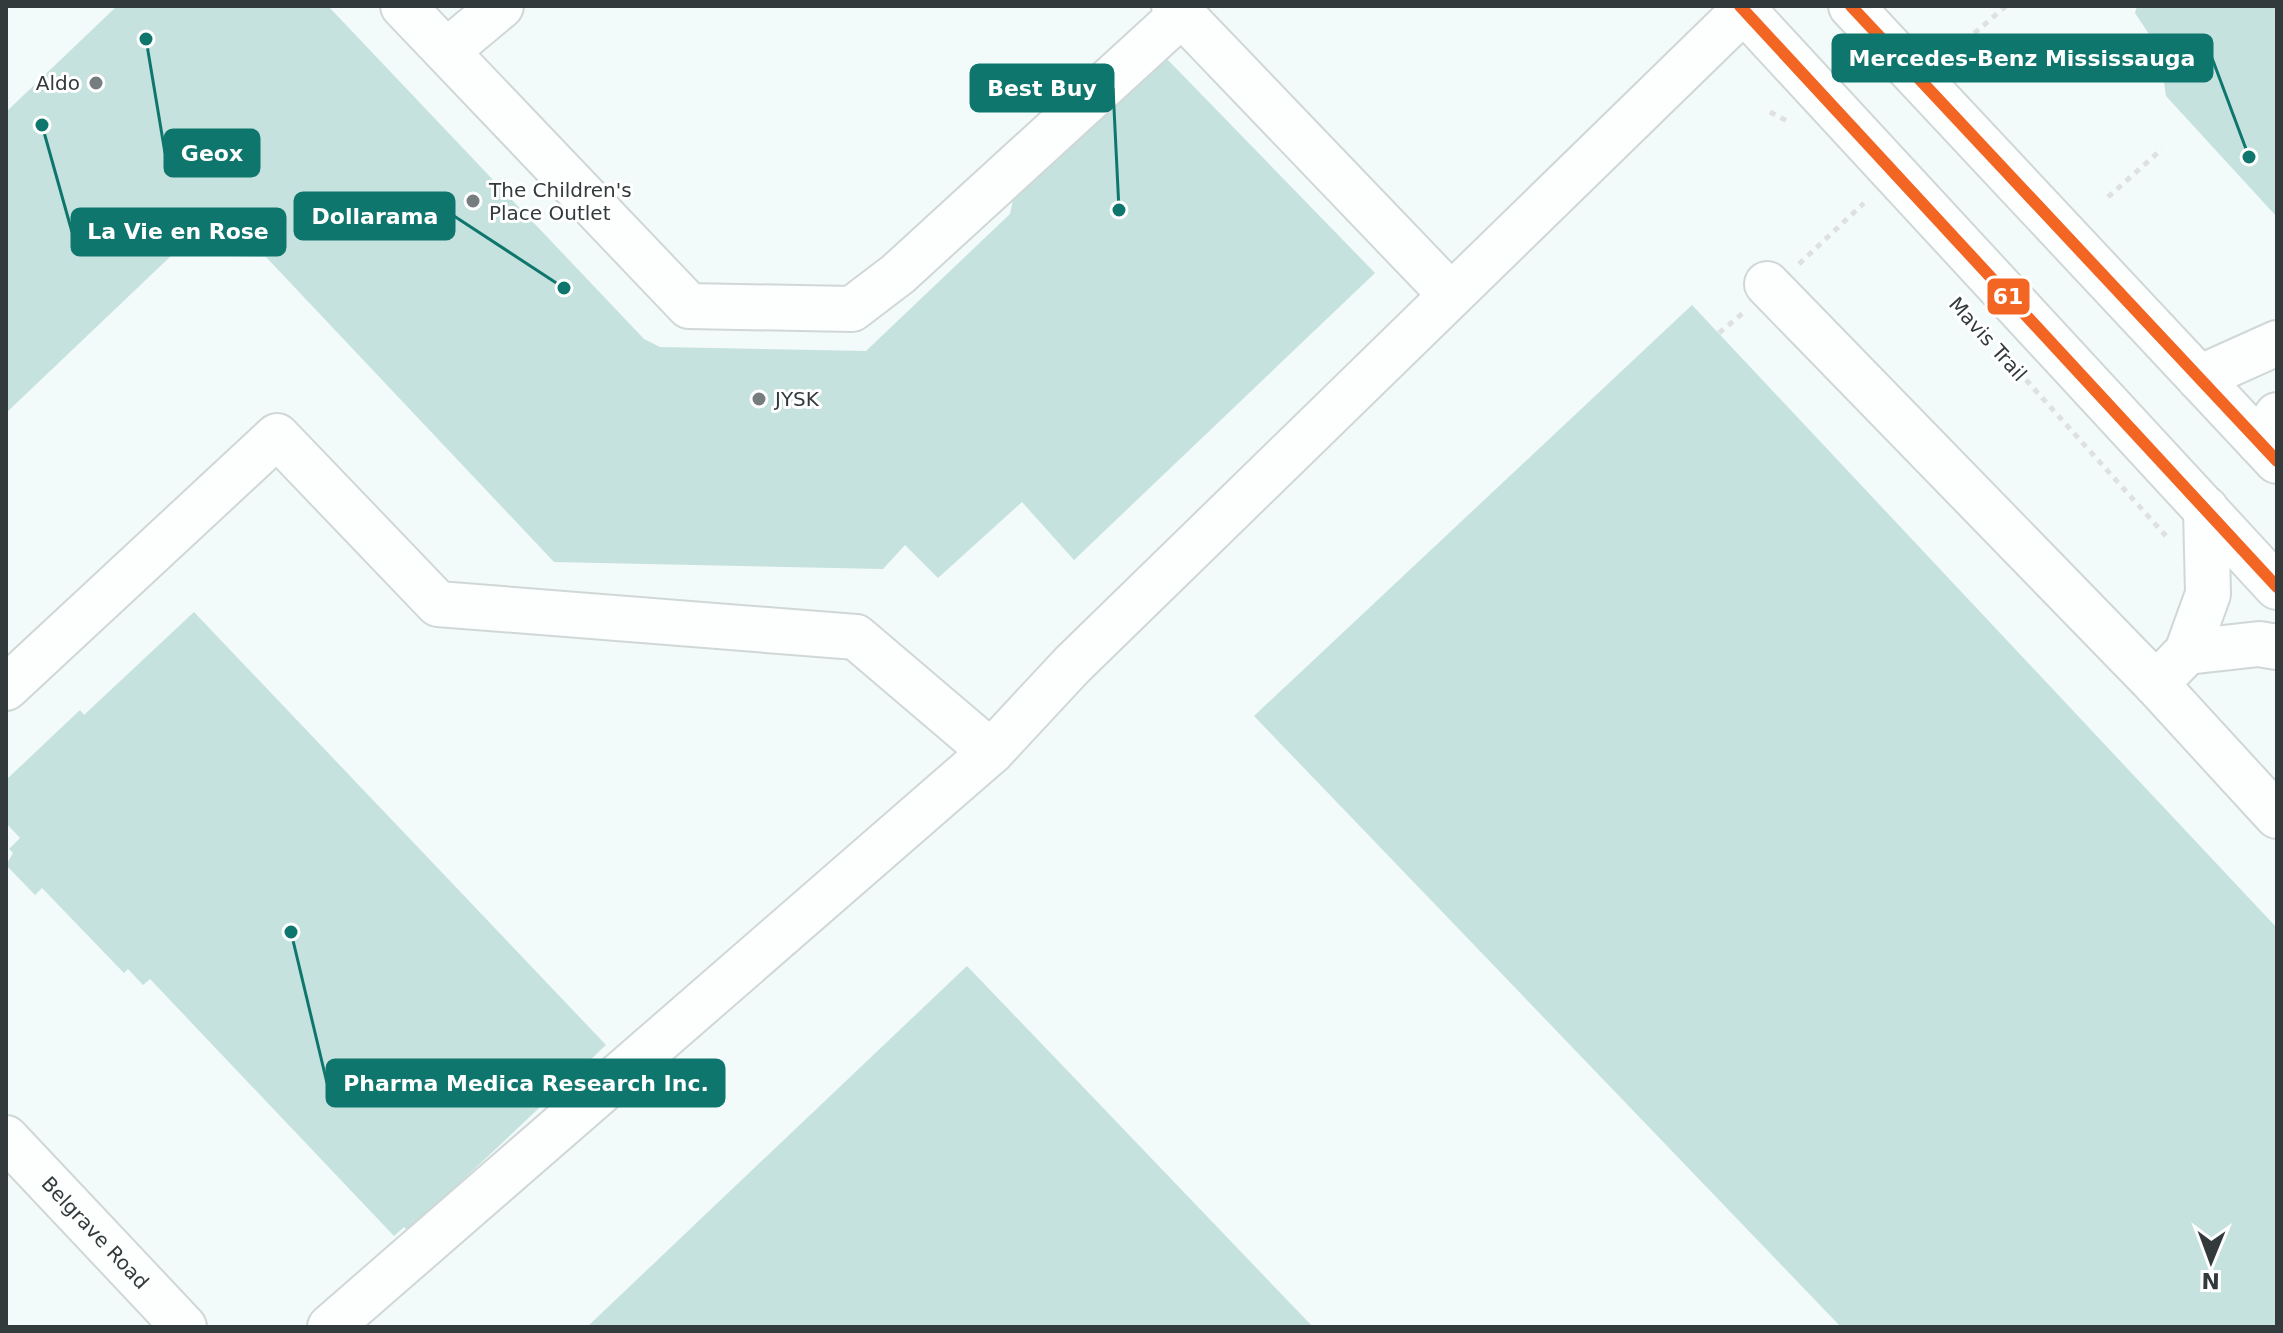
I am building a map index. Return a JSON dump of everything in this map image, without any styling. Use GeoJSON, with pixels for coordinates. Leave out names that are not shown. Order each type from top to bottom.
{"type":"FeatureCollection","features":[{"type":"Feature","properties":{"kind":"main road"},"geometry":{"type":"LineString","coordinates":[[403,6],[689,306],[852,309],[898,274],[1178,10],[1450,294]]}},
{"type":"Feature","properties":{"kind":"main road"},"geometry":{"type":"LineString","coordinates":[[447,51],[501,6]]}},
{"type":"Feature","properties":{"kind":"main road"},"geometry":{"type":"LineString","coordinates":[[1851,6],[2199,378],[2271,439]]}},
{"type":"Feature","properties":{"kind":"main road"},"geometry":{"type":"LineString","coordinates":[[330,1327],[991,752],[1072,665],[1744,7],[2277,587]]}},
{"type":"Feature","properties":{"kind":"main road"},"geometry":{"type":"LineString","coordinates":[[1767,284],[2156,684],[2277,816]]}},
{"type":"Feature","properties":{"kind":"main road"},"geometry":{"type":"LineString","coordinates":[[2199,378],[2277,343]]}},
{"type":"Feature","properties":{"kind":"main road"},"geometry":{"type":"LineString","coordinates":[[6,688],[277,436],[438,604],[856,637],[991,752]]}},
{"type":"Feature","properties":{"kind":"main road"},"geometry":{"type":"LineString","coordinates":[[2156,684],[2187,652],[2208,594],[2206,509]]}},
{"type":"Feature","properties":{"kind":"main road"},"geometry":{"type":"LineString","coordinates":[[2187,652],[2259,644],[2277,647]]}},
{"type":"Feature","properties":{"kind":"main road","name":"Belgrave Road"},"geometry":{"type":"LineString","coordinates":[[6,1138],[184,1327]]}},
{"type":"Feature","properties":{"kind":"path"},"geometry":{"type":"LineString","coordinates":[[1956,49],[2006,6]]}},
{"type":"Feature","properties":{"kind":"path"},"geometry":{"type":"LineString","coordinates":[[1770,112],[1790,122],[1800,134]]}},
{"type":"Feature","properties":{"kind":"path"},"geometry":{"type":"LineString","coordinates":[[2108,197],[2162,149]]}},
{"type":"Feature","properties":{"kind":"path"},"geometry":{"type":"LineString","coordinates":[[1854,192],[1875,215]]}},
{"type":"Feature","properties":{"kind":"path","name":"Mavis Trail"},"geometry":{"type":"LineString","coordinates":[[1992,343],[2168,538]]}},
{"type":"Feature","properties":{"kind":"building"},"geometry":{"type":"Polygon","coordinates":[[[117,6],[328,6],[644,339],[660,347],[866,351],[1010,214],[1014,195],[1167,59],[1375,273],[1074,560],[1022,502],[938,578],[905,545],[883,569],[554,562],[266,257],[173,254],[6,413],[6,112],[117,6]]]}},
{"type":"Feature","properties":{"kind":"building"},"geometry":{"type":"Polygon","coordinates":[[[2137,6],[2277,6],[2277,217],[2166,96],[2159,49],[2135,13],[2137,6]]]}},
{"type":"Feature","properties":{"kind":"building"},"geometry":{"type":"Polygon","coordinates":[[[1692,305],[2277,928],[2277,1327],[1841,1327],[1254,716],[1692,305]]]}},
{"type":"Feature","properties":{"kind":"building"},"geometry":{"type":"Polygon","coordinates":[[[194,612],[606,1045],[415,1225],[411,1234],[404,1227],[394,1236],[150,979],[143,985],[128,969],[124,973],[42,888],[35,895],[6,865],[13,853],[9,849],[20,838],[6,823],[6,780],[80,710],[84,715],[194,612]]]}},
{"type":"Feature","properties":{"kind":"building"},"geometry":{"type":"Polygon","coordinates":[[[967,966],[1313,1327],[587,1327],[967,966]]]}},
{"type":"Feature","properties":{"kind":"transit line","name":"61"},"geometry":{"type":"LineString","coordinates":[[1740,6],[2277,587]]}},
{"type":"Feature","properties":{"kind":"transit line","name":"61"},"geometry":{"type":"LineString","coordinates":[[1851,6],[2277,461]]}},
{"type":"Feature","properties":{"kind":"place","name":"Geox"},"geometry":{"type":"Point","coordinates":[146,39]}},
{"type":"Feature","properties":{"kind":"place","name":"Aldo"},"geometry":{"type":"Point","coordinates":[96,83]}},
{"type":"Feature","properties":{"kind":"place","name":"La Vie en Rose"},"geometry":{"type":"Point","coordinates":[42,125]}},
{"type":"Feature","properties":{"kind":"place","name":"Mercedes-Benz Mississauga"},"geometry":{"type":"Point","coordinates":[2249,157]}},
{"type":"Feature","properties":{"kind":"place","name":"The Children's Place Outlet"},"geometry":{"type":"Point","coordinates":[473,201]}},
{"type":"Feature","properties":{"kind":"place","name":"Best Buy"},"geometry":{"type":"Point","coordinates":[1119,210]}},
{"type":"Feature","properties":{"kind":"place","name":"Dollarama"},"geometry":{"type":"Point","coordinates":[564,288]}},
{"type":"Feature","properties":{"kind":"place","name":"JYSK"},"geometry":{"type":"Point","coordinates":[759,399]}},
{"type":"Feature","properties":{"kind":"place","name":"Pharma Medica Research Inc."},"geometry":{"type":"Point","coordinates":[291,932]}}]}
